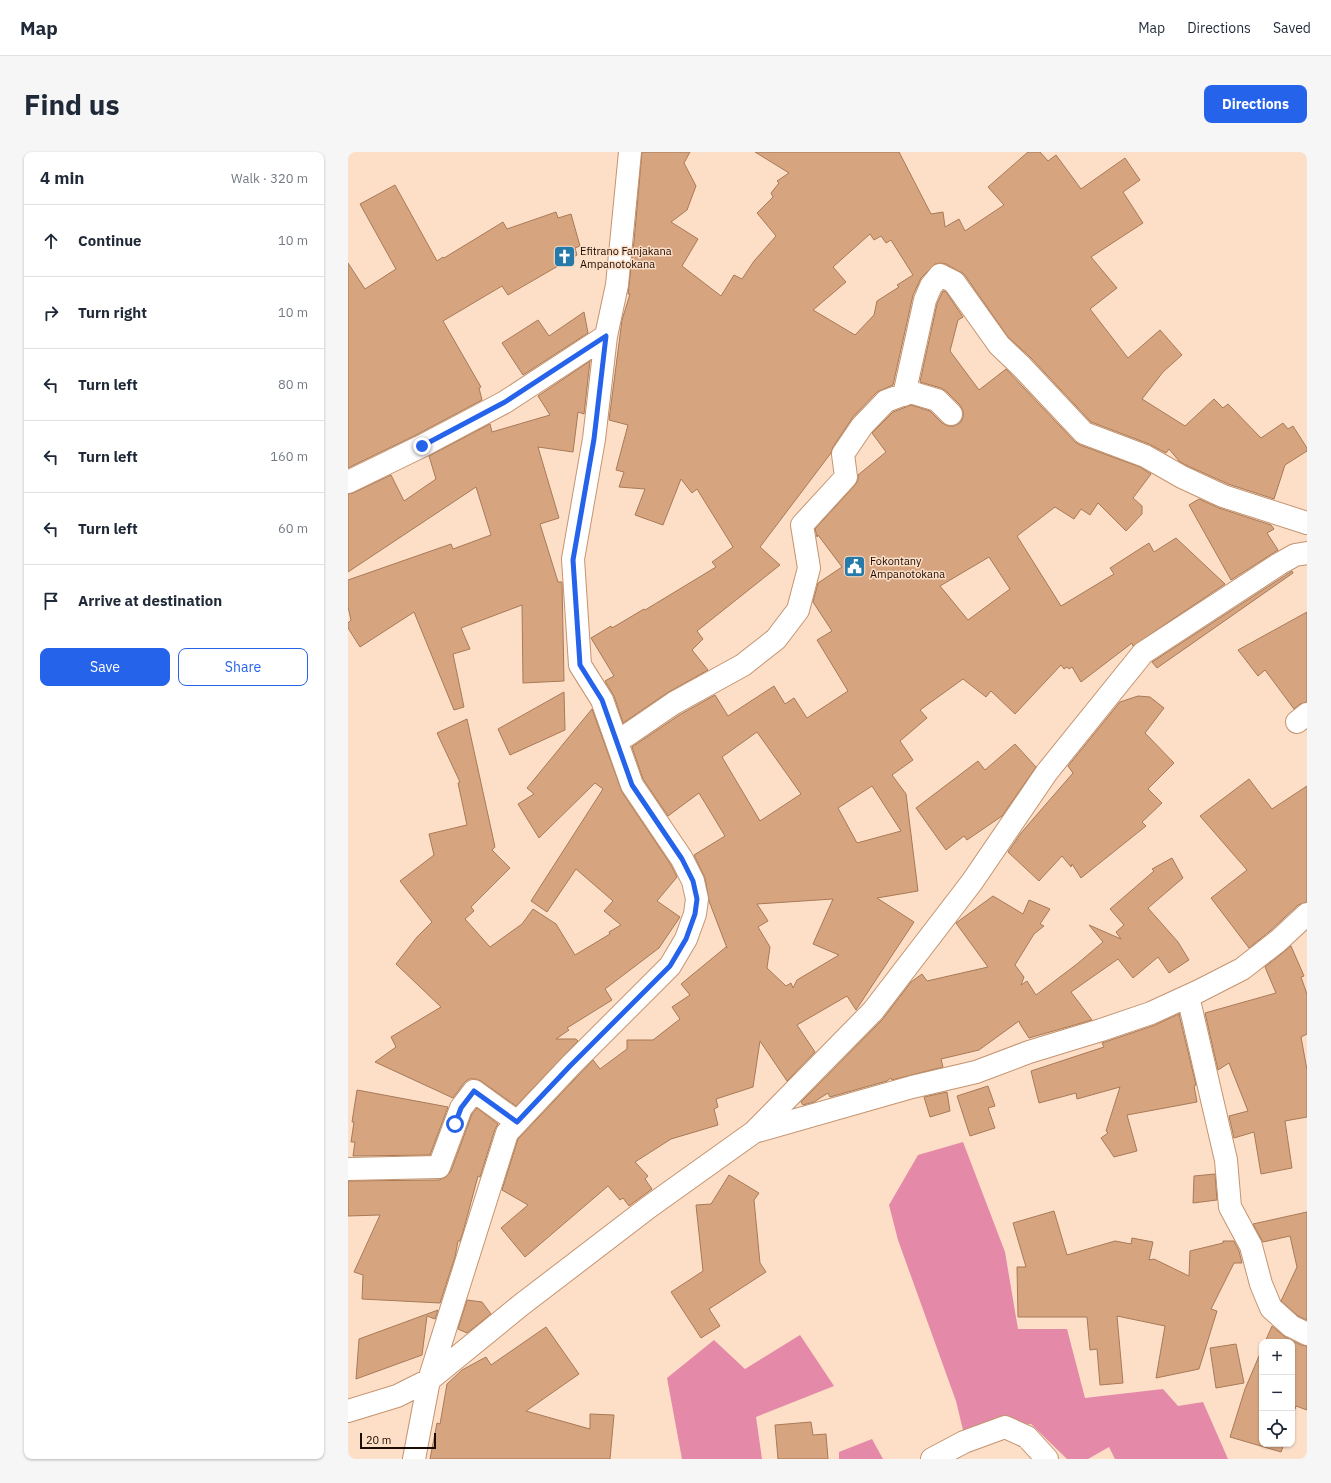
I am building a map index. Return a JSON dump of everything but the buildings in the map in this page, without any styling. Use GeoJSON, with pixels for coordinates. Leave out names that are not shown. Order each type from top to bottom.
{"type":"FeatureCollection","features":[{"type":"Feature","properties":{"kind":"street"},"geometry":{"type":"LineString","coordinates":[[414,1459],[429,1380],[507,1133],[570,1066],[670,966],[686,939],[695,914],[697,899],[693,881],[682,859],[632,785],[602,700],[580,665],[573,560],[594,439],[606,336],[617,285],[630,152]]}},
{"type":"Feature","properties":{"kind":"street"},"geometry":{"type":"LineString","coordinates":[[904,395],[925,300],[931,286],[940,275],[954,282],[999,345],[1022,367],[1084,433],[1145,456],[1182,477],[1223,496],[1307,523]]}},
{"type":"Feature","properties":{"kind":"street"},"geometry":{"type":"LineString","coordinates":[[348,482],[422,446],[505,402],[606,336]]}},
{"type":"Feature","properties":{"kind":"street"},"geometry":{"type":"LineString","coordinates":[[616,742],[674,703],[743,665],[776,639],[798,610],[809,568],[802,525],[846,477],[843,454],[862,426],[886,401],[910,392],[937,400],[951,414]]}},
{"type":"Feature","properties":{"kind":"street"},"geometry":{"type":"LineString","coordinates":[[348,1411],[397,1396],[429,1380],[521,1305],[649,1207],[754,1132],[873,1012],[972,882],[1047,772],[1142,653],[1279,564],[1295,555],[1307,553]]}},
{"type":"Feature","properties":{"kind":"street"},"geometry":{"type":"LineString","coordinates":[[754,1132],[912,1087],[976,1072],[1029,1052],[1151,1013],[1242,969],[1278,941],[1307,914]]}},
{"type":"Feature","properties":{"kind":"street"},"geometry":{"type":"LineString","coordinates":[[1188,996],[1226,1160],[1230,1207],[1251,1246],[1261,1284],[1271,1308],[1291,1326],[1307,1334]]}},
{"type":"Feature","properties":{"kind":"street"},"geometry":{"type":"LineString","coordinates":[[348,1169],[439,1167],[461,1108],[474,1091],[517,1122]]}},
{"type":"Feature","properties":{"kind":"street"},"geometry":{"type":"LineString","coordinates":[[932,1459],[964,1442],[1005,1427],[1028,1437],[1047,1459]]}},
{"type":"Feature","properties":{"kind":"shaded area"},"geometry":{"type":"Polygon","coordinates":[[[963,1142],[1005,1252],[1018,1329],[1067,1329],[1085,1398],[1163,1389],[1178,1406],[1203,1402],[1228,1459],[1115,1459],[1109,1447],[1088,1459],[1067,1459],[1031,1424],[963,1430],[956,1401],[898,1240],[889,1205],[918,1155],[963,1142]]]}},
{"type":"Feature","properties":{"kind":"shaded area"},"geometry":{"type":"Polygon","coordinates":[[[800,1335],[834,1386],[756,1417],[762,1459],[682,1459],[667,1378],[714,1340],[745,1369],[800,1335]]]}},
{"type":"Feature","properties":{"kind":"shaded area"},"geometry":{"type":"Polygon","coordinates":[[[872,1439],[883,1459],[839,1459],[839,1452],[872,1439]]]}},
{"type":"Feature","properties":{"kind":"place","name":"Efitrano Fanjakana Ampanotokana"},"geometry":{"type":"Point","coordinates":[565,257]}},
{"type":"Feature","properties":{"kind":"place","name":"Fokontany Ampanotokana"},"geometry":{"type":"Point","coordinates":[854,567]}},
{"type":"Feature","properties":{"kind":"route"},"geometry":{"type":"LineString","coordinates":[[422,446],[505,402],[606,336],[594,439],[573,560],[580,665],[602,700],[632,785],[682,859],[693,881],[697,899],[695,914],[686,939],[670,966],[570,1066],[517,1122],[474,1091],[461,1108],[455,1124]]}}]}
